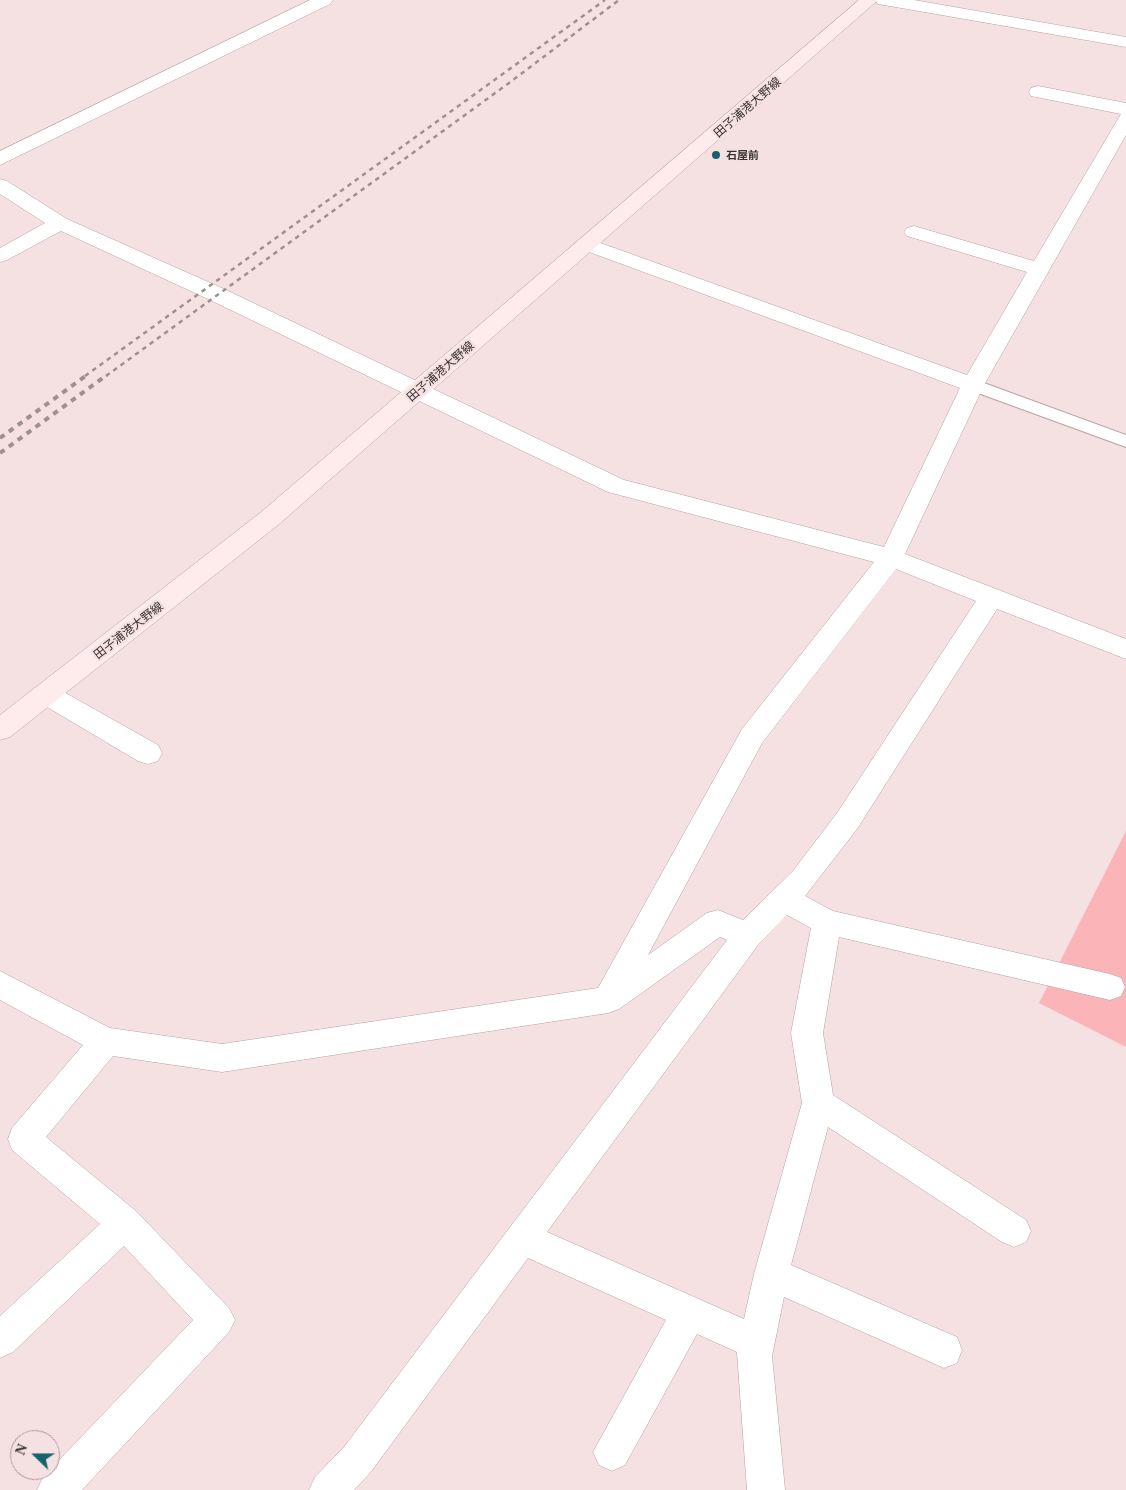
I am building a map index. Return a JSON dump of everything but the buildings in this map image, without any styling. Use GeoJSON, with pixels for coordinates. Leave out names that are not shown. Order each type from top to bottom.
{"type":"FeatureCollection","features":[{"type":"Feature","properties":{"kind":"main road","name":"田子浦港大野線"},"geometry":{"type":"LineString","coordinates":[[0,730],[269,519],[870,0]]}},
{"type":"Feature","properties":{"kind":"street"},"geometry":{"type":"LineString","coordinates":[[0,159],[324,0]]}},
{"type":"Feature","properties":{"kind":"street"},"geometry":{"type":"LineString","coordinates":[[884,0],[1126,42]]}},
{"type":"Feature","properties":{"kind":"street"},"geometry":{"type":"LineString","coordinates":[[1038,92],[1126,109]]}},
{"type":"Feature","properties":{"kind":"street"},"geometry":{"type":"LineString","coordinates":[[608,1000],[752,736],[891,558],[973,385],[1126,118]]}},
{"type":"Feature","properties":{"kind":"street"},"geometry":{"type":"LineString","coordinates":[[0,185],[60,223],[418,389],[616,486],[891,558],[1126,649]]}},
{"type":"Feature","properties":{"kind":"street"},"geometry":{"type":"LineString","coordinates":[[0,256],[60,223]]}},
{"type":"Feature","properties":{"kind":"street"},"geometry":{"type":"LineString","coordinates":[[914,232],[1040,269]]}},
{"type":"Feature","properties":{"kind":"street"},"geometry":{"type":"LineString","coordinates":[[588,245],[973,385]]}},
{"type":"Feature","properties":{"kind":"street"},"geometry":{"type":"LineString","coordinates":[[328,1490],[357,1460],[747,936],[803,879],[848,821],[992,597]]}},
{"type":"Feature","properties":{"kind":"street"},"geometry":{"type":"LineString","coordinates":[[46,694],[148,753]]}},
{"type":"Feature","properties":{"kind":"street"},"geometry":{"type":"LineString","coordinates":[[783,899],[827,922],[1110,987]]}},
{"type":"Feature","properties":{"kind":"street"},"geometry":{"type":"LineString","coordinates":[[0,984],[28,1002],[106,1041],[222,1058],[608,1000],[718,922],[747,936]]}},
{"type":"Feature","properties":{"kind":"street"},"geometry":{"type":"LineString","coordinates":[[766,1490],[754,1356],[771,1274],[818,1103],[807,1034],[827,922]]}},
{"type":"Feature","properties":{"kind":"street"},"geometry":{"type":"LineString","coordinates":[[56,1490],[217,1320],[124,1223],[24,1139],[106,1041]]}},
{"type":"Feature","properties":{"kind":"street"},"geometry":{"type":"LineString","coordinates":[[818,1103],[1014,1231]]}},
{"type":"Feature","properties":{"kind":"street"},"geometry":{"type":"LineString","coordinates":[[0,1340],[124,1223]]}},
{"type":"Feature","properties":{"kind":"street"},"geometry":{"type":"LineString","coordinates":[[522,1238],[757,1343]]}},
{"type":"Feature","properties":{"kind":"street"},"geometry":{"type":"LineString","coordinates":[[771,1274],[944,1350]]}},
{"type":"Feature","properties":{"kind":"street"},"geometry":{"type":"LineString","coordinates":[[612,1452],[689,1313]]}},
{"type":"Feature","properties":{"kind":"lane"},"geometry":{"type":"LineString","coordinates":[[973,385],[1126,441]]}},
{"type":"Feature","properties":{"kind":"shaded area"},"geometry":{"type":"Polygon","coordinates":[[[1126,831],[1126,1047],[1039,1003],[1126,831]]]}},
{"type":"Feature","properties":{"kind":"railway"},"geometry":{"type":"LineString","coordinates":[[85,376],[605,0]]}},
{"type":"Feature","properties":{"kind":"railway"},"geometry":{"type":"LineString","coordinates":[[106,376],[509,83],[619,0]]}},
{"type":"Feature","properties":{"kind":"railway"},"geometry":{"type":"LineString","coordinates":[[0,438],[87,375]]}},
{"type":"Feature","properties":{"kind":"railway"},"geometry":{"type":"LineString","coordinates":[[0,453],[107,375]]}},
{"type":"Feature","properties":{"kind":"place","name":"石屋前"},"geometry":{"type":"Point","coordinates":[716,155]}}]}
